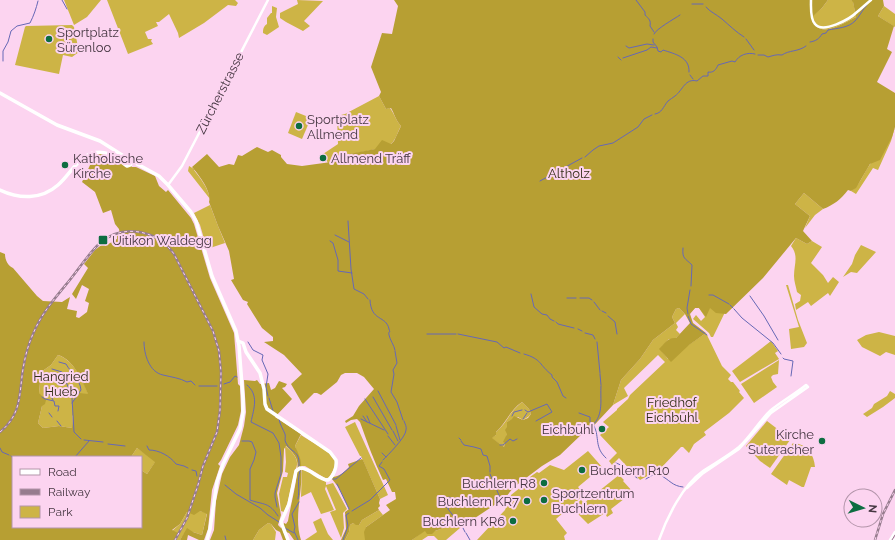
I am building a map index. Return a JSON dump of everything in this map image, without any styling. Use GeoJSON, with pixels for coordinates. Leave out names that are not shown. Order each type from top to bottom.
{"type":"FeatureCollection","features":[{"type":"Feature","properties":{"kind":"main road"},"geometry":{"type":"LineString","coordinates":[[1,94],[57,125],[100,140],[133,162],[159,176],[190,211],[196,221],[212,276],[234,326],[238,341],[243,400],[242,418],[238,435],[223,464],[217,482],[207,540]]}},
{"type":"Feature","properties":{"kind":"main road"},"geometry":{"type":"LineString","coordinates":[[0,190],[19,197],[31,197],[43,194],[58,185],[77,163],[86,156],[94,153],[111,155],[127,166],[133,162]]}},
{"type":"Feature","properties":{"kind":"main road"},"geometry":{"type":"LineString","coordinates":[[238,341],[243,343],[246,352],[260,373],[267,409],[330,452],[336,460],[335,469],[328,480],[324,480],[304,468],[297,470],[289,506],[281,522],[288,540]]}},
{"type":"Feature","properties":{"kind":"street","name":"Zürcherstrasse"},"geometry":{"type":"LineString","coordinates":[[168,185],[179,171],[268,0]]}},
{"type":"Feature","properties":{"kind":"street"},"geometry":{"type":"LineString","coordinates":[[811,0],[813,21],[817,26],[822,28],[832,26],[847,19],[857,13],[871,0]]}},
{"type":"Feature","properties":{"kind":"street"},"geometry":{"type":"LineString","coordinates":[[659,540],[671,514],[687,488],[697,476],[739,446],[779,404],[807,386]]}},
{"type":"Feature","properties":{"kind":"street"},"geometry":{"type":"LineString","coordinates":[[890,540],[895,532]]}},
{"type":"Feature","properties":{"kind":"green space"},"geometry":{"type":"Polygon","coordinates":[[[64,0],[101,0],[87,17],[74,25],[64,0]]]}},
{"type":"Feature","properties":{"kind":"green space"},"geometry":{"type":"Polygon","coordinates":[[[107,0],[235,0],[238,3],[236,6],[228,5],[204,23],[179,38],[169,14],[159,22],[156,22],[158,26],[145,32],[148,39],[152,39],[151,41],[153,44],[128,54],[107,0]]]}},
{"type":"Feature","properties":{"kind":"green space"},"geometry":{"type":"Polygon","coordinates":[[[297,0],[323,1],[304,21],[310,26],[303,31],[280,18],[280,13],[298,4],[297,0]]]}},
{"type":"Feature","properties":{"kind":"green space","name":"Altholz"},"geometry":{"type":"Polygon","coordinates":[[[394,0],[828,0],[812,17],[815,24],[819,28],[831,29],[856,17],[853,2],[851,0],[883,0],[884,6],[878,16],[894,26],[887,49],[892,52],[877,82],[895,93],[895,127],[892,137],[880,160],[870,164],[856,188],[851,191],[848,190],[831,206],[823,209],[804,193],[795,204],[810,216],[803,231],[812,241],[807,244],[796,238],[763,278],[726,314],[716,313],[710,308],[706,317],[699,308],[695,308],[690,314],[693,323],[706,333],[689,345],[671,362],[659,349],[668,340],[676,338],[690,323],[685,314],[679,308],[676,309],[672,317],[675,323],[653,340],[640,359],[621,380],[613,405],[585,435],[582,434],[560,455],[542,466],[514,487],[505,498],[460,528],[454,518],[449,526],[435,531],[432,534],[427,534],[425,531],[412,540],[365,540],[364,532],[366,527],[390,510],[386,505],[396,499],[395,492],[392,492],[386,479],[383,480],[360,422],[357,419],[346,423],[345,421],[353,416],[359,406],[374,389],[364,377],[357,373],[345,373],[341,375],[337,382],[321,395],[314,393],[303,404],[302,403],[291,384],[302,374],[284,355],[264,342],[273,341],[273,337],[262,328],[247,304],[248,302],[243,300],[231,280],[234,279],[229,251],[209,202],[207,188],[192,167],[207,154],[219,167],[229,164],[234,165],[238,155],[242,156],[257,147],[268,152],[272,150],[281,155],[287,164],[302,166],[331,162],[332,156],[375,149],[382,140],[391,144],[401,126],[391,108],[386,109],[379,96],[381,92],[371,67],[382,33],[392,34],[398,6],[394,0]],[[522,402],[518,405],[496,432],[496,435],[492,438],[504,447],[505,443],[503,442],[507,434],[505,430],[507,427],[507,422],[514,416],[523,420],[528,418],[531,414],[529,409],[522,402]]]}},
{"type":"Feature","properties":{"kind":"green space"},"geometry":{"type":"Polygon","coordinates":[[[828,0],[853,1],[856,17],[830,29],[819,28],[814,24],[811,17],[822,8],[828,0]]]}},
{"type":"Feature","properties":{"kind":"green space"},"geometry":{"type":"Polygon","coordinates":[[[272,6],[277,8],[276,17],[279,27],[267,35],[263,33],[263,30],[264,26],[267,24],[267,18],[272,13],[272,6]]]}},
{"type":"Feature","properties":{"kind":"green space"},"geometry":{"type":"Polygon","coordinates":[[[884,6],[895,14],[895,27],[878,16],[884,6]]]}},
{"type":"Feature","properties":{"kind":"green space","name":"Sportplatz Sürenloo"},"geometry":{"type":"Polygon","coordinates":[[[72,25],[74,27],[79,52],[72,57],[63,55],[59,74],[15,65],[26,26],[72,25]]]}},
{"type":"Feature","properties":{"kind":"green space"},"geometry":{"type":"Polygon","coordinates":[[[379,96],[386,109],[390,108],[401,126],[392,143],[373,150],[332,156],[331,162],[328,163],[323,154],[338,144],[337,116],[345,114],[379,96]]]}},
{"type":"Feature","properties":{"kind":"green space","name":"Sportplatz Allmend"},"geometry":{"type":"Polygon","coordinates":[[[296,112],[311,118],[302,139],[288,133],[296,112]]]}},
{"type":"Feature","properties":{"kind":"green space"},"geometry":{"type":"Polygon","coordinates":[[[895,127],[891,141],[878,170],[873,168],[856,194],[851,191],[862,178],[895,127]]]}},
{"type":"Feature","properties":{"kind":"green space"},"geometry":{"type":"Polygon","coordinates":[[[97,153],[108,154],[126,166],[130,165],[132,167],[136,167],[155,176],[159,186],[166,192],[168,190],[191,218],[194,224],[210,278],[234,333],[238,384],[240,386],[241,411],[238,425],[218,464],[220,466],[212,490],[208,529],[204,540],[199,540],[188,535],[187,540],[180,540],[187,528],[202,535],[207,514],[200,511],[194,515],[187,512],[180,524],[172,530],[178,533],[175,538],[177,540],[0,540],[0,252],[5,254],[8,264],[43,301],[62,302],[70,297],[67,309],[77,311],[76,317],[79,318],[87,312],[89,303],[85,301],[89,289],[82,285],[76,299],[72,294],[88,268],[84,264],[95,250],[104,243],[105,246],[117,239],[117,236],[120,235],[111,210],[103,213],[95,192],[82,182],[91,163],[98,158],[97,153]],[[58,355],[51,365],[41,372],[39,393],[46,400],[45,404],[42,406],[38,423],[43,428],[59,426],[72,428],[73,401],[79,393],[88,394],[77,371],[69,361],[58,355]]]}},
{"type":"Feature","properties":{"kind":"green space"},"geometry":{"type":"Polygon","coordinates":[[[189,166],[194,169],[204,184],[210,199],[188,171],[189,166]]]}},
{"type":"Feature","properties":{"kind":"green space"},"geometry":{"type":"Polygon","coordinates":[[[804,193],[823,209],[815,215],[805,228],[810,216],[795,204],[804,193]]]}},
{"type":"Feature","properties":{"kind":"green space"},"geometry":{"type":"Polygon","coordinates":[[[210,205],[225,243],[207,249],[200,225],[194,213],[210,205]]]}},
{"type":"Feature","properties":{"kind":"green space"},"geometry":{"type":"Polygon","coordinates":[[[796,238],[807,244],[812,241],[822,247],[811,263],[823,275],[828,283],[833,277],[839,282],[830,296],[828,293],[811,306],[808,302],[796,310],[795,304],[800,301],[801,295],[797,292],[794,276],[796,260],[795,253],[791,246],[796,238]]]}},
{"type":"Feature","properties":{"kind":"green space"},"geometry":{"type":"Polygon","coordinates":[[[861,245],[876,252],[857,273],[851,272],[843,277],[852,264],[861,245]]]}},
{"type":"Feature","properties":{"kind":"green space"},"geometry":{"type":"Polygon","coordinates":[[[786,285],[788,285],[798,320],[807,343],[804,347],[791,349],[789,329],[799,327],[786,285]]]}},
{"type":"Feature","properties":{"kind":"green space"},"geometry":{"type":"Polygon","coordinates":[[[691,304],[727,308],[713,337],[711,337],[709,333],[693,319],[696,315],[701,321],[705,317],[699,308],[695,308],[691,312],[691,304]]]}},
{"type":"Feature","properties":{"kind":"green space","name":"Friedhof Eichbühl"},"geometry":{"type":"Polygon","coordinates":[[[679,308],[685,314],[676,323],[678,327],[676,330],[680,334],[675,339],[669,339],[660,349],[668,359],[706,333],[722,366],[731,375],[728,379],[733,382],[744,398],[729,413],[704,432],[706,435],[694,444],[689,453],[681,447],[660,469],[640,480],[619,458],[612,465],[609,461],[617,453],[600,435],[609,427],[603,422],[665,362],[658,355],[624,388],[628,396],[613,405],[621,380],[640,359],[653,340],[675,323],[672,317],[676,309],[679,308]]]}},
{"type":"Feature","properties":{"kind":"green space"},"geometry":{"type":"Polygon","coordinates":[[[879,332],[895,336],[895,355],[886,352],[880,356],[862,347],[857,340],[866,335],[879,332]]]}},
{"type":"Feature","properties":{"kind":"green space"},"geometry":{"type":"Polygon","coordinates":[[[771,341],[778,351],[775,353],[779,359],[740,382],[732,371],[771,341]]]}},
{"type":"Feature","properties":{"kind":"green space","name":"Hangried Hueb"},"geometry":{"type":"Polygon","coordinates":[[[58,355],[73,366],[81,377],[89,395],[72,416],[72,428],[59,426],[43,428],[38,423],[42,406],[39,393],[41,372],[51,365],[58,355]]]}},
{"type":"Feature","properties":{"kind":"green space"},"geometry":{"type":"Polygon","coordinates":[[[779,360],[778,374],[771,377],[777,387],[754,403],[741,384],[779,360]]]}},
{"type":"Feature","properties":{"kind":"green space"},"geometry":{"type":"Polygon","coordinates":[[[244,380],[257,380],[260,384],[269,383],[271,390],[275,388],[279,381],[287,384],[282,388],[292,399],[275,417],[301,434],[295,446],[300,457],[302,473],[298,512],[301,540],[294,540],[289,533],[283,531],[287,540],[283,540],[280,532],[268,523],[259,530],[253,540],[210,540],[214,530],[216,501],[222,474],[230,457],[239,445],[246,412],[244,380]],[[286,446],[284,449],[283,471],[277,493],[281,515],[278,525],[281,528],[284,523],[286,524],[288,521],[298,466],[294,455],[286,446]]]}},
{"type":"Feature","properties":{"kind":"green space"},"geometry":{"type":"Polygon","coordinates":[[[890,391],[895,394],[895,398],[867,417],[863,414],[872,408],[874,404],[887,396],[890,391]]]}},
{"type":"Feature","properties":{"kind":"green space"},"geometry":{"type":"Polygon","coordinates":[[[522,402],[529,409],[531,414],[523,420],[518,417],[507,422],[507,434],[504,447],[491,438],[496,435],[496,432],[514,409],[522,402]]]}},
{"type":"Feature","properties":{"kind":"green space"},"geometry":{"type":"Polygon","coordinates":[[[767,421],[790,440],[770,468],[760,461],[746,446],[767,421]]]}},
{"type":"Feature","properties":{"kind":"green space"},"geometry":{"type":"Polygon","coordinates":[[[355,422],[388,495],[380,499],[361,456],[345,427],[355,422]]]}},
{"type":"Feature","properties":{"kind":"green space"},"geometry":{"type":"Polygon","coordinates":[[[301,435],[325,450],[335,460],[334,469],[329,478],[325,478],[305,466],[301,466],[295,446],[301,435]]]}},
{"type":"Feature","properties":{"kind":"green space"},"geometry":{"type":"Polygon","coordinates":[[[793,443],[802,445],[809,450],[814,462],[815,467],[811,467],[804,487],[789,480],[787,485],[771,474],[793,443]]]}},
{"type":"Feature","properties":{"kind":"green space"},"geometry":{"type":"Polygon","coordinates":[[[285,446],[291,451],[297,460],[297,467],[284,512],[281,511],[279,494],[283,477],[287,477],[288,473],[285,472],[285,446]]]}},
{"type":"Feature","properties":{"kind":"green space"},"geometry":{"type":"Polygon","coordinates":[[[137,448],[156,461],[147,474],[142,471],[142,456],[132,456],[137,448]]]}},
{"type":"Feature","properties":{"kind":"green space","name":"Sportzentrum Buchlern"},"geometry":{"type":"Polygon","coordinates":[[[588,451],[602,467],[578,487],[584,495],[556,519],[567,533],[564,536],[565,540],[477,540],[505,510],[511,495],[531,479],[530,477],[537,472],[539,473],[550,465],[564,470],[588,451]]]}},
{"type":"Feature","properties":{"kind":"green space"},"geometry":{"type":"Polygon","coordinates":[[[362,459],[380,499],[379,510],[362,520],[359,525],[353,523],[350,525],[349,532],[345,540],[341,540],[346,529],[345,512],[349,509],[339,488],[332,479],[333,477],[346,471],[349,467],[348,464],[362,459]]]}},
{"type":"Feature","properties":{"kind":"green space"},"geometry":{"type":"Polygon","coordinates":[[[302,469],[326,482],[326,485],[333,483],[347,509],[343,513],[344,528],[341,538],[330,512],[336,510],[326,486],[325,489],[334,510],[321,514],[311,492],[301,497],[302,469]]]}},
{"type":"Feature","properties":{"kind":"green space"},"geometry":{"type":"Polygon","coordinates":[[[619,475],[633,492],[611,509],[613,513],[607,517],[605,513],[588,524],[572,508],[581,500],[584,503],[619,475]]]}},
{"type":"Feature","properties":{"kind":"green space"},"geometry":{"type":"Polygon","coordinates":[[[379,510],[383,515],[366,527],[365,539],[370,540],[345,540],[349,532],[350,525],[353,523],[359,525],[362,520],[379,510]]]}},
{"type":"Feature","properties":{"kind":"green space"},"geometry":{"type":"Polygon","coordinates":[[[200,511],[207,513],[202,535],[193,532],[184,534],[180,540],[177,540],[172,531],[180,524],[187,512],[200,511]]]}},
{"type":"Feature","properties":{"kind":"green space"},"geometry":{"type":"Polygon","coordinates":[[[321,518],[328,534],[333,540],[305,540],[317,532],[313,522],[321,518]]]}},
{"type":"Feature","properties":{"kind":"green space"},"geometry":{"type":"Polygon","coordinates":[[[454,518],[460,528],[446,540],[438,540],[434,536],[428,536],[422,540],[412,540],[425,530],[435,531],[449,526],[454,518]]]}},
{"type":"Feature","properties":{"kind":"green space"},"geometry":{"type":"Polygon","coordinates":[[[268,523],[271,524],[276,532],[275,540],[253,540],[259,530],[268,523]]]}},
{"type":"Feature","properties":{"kind":"waterway"},"geometry":{"type":"LineString","coordinates":[[62,0],[67,9]]}},
{"type":"Feature","properties":{"kind":"waterway"},"geometry":{"type":"LineString","coordinates":[[636,0],[645,12],[645,15],[654,32]]}},
{"type":"Feature","properties":{"kind":"waterway"},"geometry":{"type":"LineString","coordinates":[[3,61],[3,51],[8,42],[11,31],[17,26],[30,23],[38,1]]}},
{"type":"Feature","properties":{"kind":"waterway"},"geometry":{"type":"LineString","coordinates":[[692,4],[703,4]]}},
{"type":"Feature","properties":{"kind":"waterway"},"geometry":{"type":"LineString","coordinates":[[810,42],[817,40],[828,30],[849,25],[857,19],[867,5]]}},
{"type":"Feature","properties":{"kind":"waterway"},"geometry":{"type":"LineString","coordinates":[[706,7],[744,37]]}},
{"type":"Feature","properties":{"kind":"waterway"},"geometry":{"type":"LineString","coordinates":[[654,34],[680,15]]}},
{"type":"Feature","properties":{"kind":"waterway"},"geometry":{"type":"LineString","coordinates":[[653,39],[658,51],[668,51],[681,57],[687,63],[689,72]]}},
{"type":"Feature","properties":{"kind":"waterway"},"geometry":{"type":"LineString","coordinates":[[746,39],[754,50]]}},
{"type":"Feature","properties":{"kind":"waterway"},"geometry":{"type":"LineString","coordinates":[[626,46],[629,48],[647,44],[654,45]]}},
{"type":"Feature","properties":{"kind":"waterway"},"geometry":{"type":"LineString","coordinates":[[758,55],[768,57],[782,55],[806,46]]}},
{"type":"Feature","properties":{"kind":"waterway"},"geometry":{"type":"LineString","coordinates":[[623,58],[647,50],[651,47],[657,48]]}},
{"type":"Feature","properties":{"kind":"waterway"},"geometry":{"type":"LineString","coordinates":[[655,114],[661,111],[668,101],[678,94],[684,85],[690,81],[697,81],[703,76],[708,76],[708,72],[714,71],[718,65],[732,61],[735,62],[741,56],[746,54],[755,54]]}},
{"type":"Feature","properties":{"kind":"waterway"},"geometry":{"type":"LineString","coordinates":[[618,57],[621,60]]}},
{"type":"Feature","properties":{"kind":"waterway"},"geometry":{"type":"LineString","coordinates":[[690,75],[693,79]]}},
{"type":"Feature","properties":{"kind":"waterway"},"geometry":{"type":"LineString","coordinates":[[585,157],[599,146],[613,143],[638,127],[644,119],[652,115]]}},
{"type":"Feature","properties":{"kind":"waterway"},"geometry":{"type":"LineString","coordinates":[[540,181],[582,158]]}},
{"type":"Feature","properties":{"kind":"waterway"},"geometry":{"type":"LineString","coordinates":[[348,221],[351,269],[354,289],[364,294],[368,299]]}},
{"type":"Feature","properties":{"kind":"waterway"},"geometry":{"type":"LineString","coordinates":[[335,235],[349,242]]}},
{"type":"Feature","properties":{"kind":"waterway"},"geometry":{"type":"LineString","coordinates":[[330,241],[333,243],[338,260],[338,271],[352,273]]}},
{"type":"Feature","properties":{"kind":"waterway"},"geometry":{"type":"LineString","coordinates":[[683,248],[684,256],[692,265],[691,286]]}},
{"type":"Feature","properties":{"kind":"waterway"},"geometry":{"type":"LineString","coordinates":[[688,314],[687,308],[690,290]]}},
{"type":"Feature","properties":{"kind":"waterway"},"geometry":{"type":"LineString","coordinates":[[531,294],[534,307],[554,321]]}},
{"type":"Feature","properties":{"kind":"waterway"},"geometry":{"type":"LineString","coordinates":[[709,295],[713,295],[729,304]]}},
{"type":"Feature","properties":{"kind":"waterway"},"geometry":{"type":"LineString","coordinates":[[750,296],[778,340]]}},
{"type":"Feature","properties":{"kind":"waterway"},"geometry":{"type":"LineString","coordinates":[[567,298],[576,298]]}},
{"type":"Feature","properties":{"kind":"waterway"},"geometry":{"type":"LineString","coordinates":[[580,298],[589,298],[592,300]]}},
{"type":"Feature","properties":{"kind":"waterway"},"geometry":{"type":"LineString","coordinates":[[370,300],[373,312],[387,325],[395,350]]}},
{"type":"Feature","properties":{"kind":"waterway"},"geometry":{"type":"LineString","coordinates":[[594,302],[600,310]]}},
{"type":"Feature","properties":{"kind":"waterway"},"geometry":{"type":"LineString","coordinates":[[730,305],[733,308]]}},
{"type":"Feature","properties":{"kind":"waterway"},"geometry":{"type":"LineString","coordinates":[[734,309],[742,318],[773,343],[781,354]]}},
{"type":"Feature","properties":{"kind":"waterway"},"geometry":{"type":"LineString","coordinates":[[602,311],[606,313]]}},
{"type":"Feature","properties":{"kind":"waterway"},"geometry":{"type":"LineString","coordinates":[[608,316],[615,322],[617,334]]}},
{"type":"Feature","properties":{"kind":"waterway"},"geometry":{"type":"LineString","coordinates":[[688,316],[691,324],[707,335]]}},
{"type":"Feature","properties":{"kind":"waterway"},"geometry":{"type":"LineString","coordinates":[[556,322],[558,324],[574,328]]}},
{"type":"Feature","properties":{"kind":"waterway"},"geometry":{"type":"LineString","coordinates":[[578,329],[582,331]]}},
{"type":"Feature","properties":{"kind":"waterway"},"geometry":{"type":"LineString","coordinates":[[585,333],[593,335],[595,339]]}},
{"type":"Feature","properties":{"kind":"waterway"},"geometry":{"type":"LineString","coordinates":[[427,334],[456,334]]}},
{"type":"Feature","properties":{"kind":"waterway"},"geometry":{"type":"LineString","coordinates":[[458,334],[497,342],[504,348],[506,347],[520,353]]}},
{"type":"Feature","properties":{"kind":"waterway"},"geometry":{"type":"LineString","coordinates":[[144,342],[146,357],[154,370],[163,375],[187,382],[191,381],[195,385]]}},
{"type":"Feature","properties":{"kind":"waterway"},"geometry":{"type":"LineString","coordinates":[[248,342],[253,350],[263,355],[262,360],[268,374],[266,387],[268,396]]}},
{"type":"Feature","properties":{"kind":"waterway"},"geometry":{"type":"LineString","coordinates":[[597,342],[600,373]]}},
{"type":"Feature","properties":{"kind":"waterway"},"geometry":{"type":"LineString","coordinates":[[395,351],[397,363],[393,370],[394,374],[391,392],[397,402],[403,420]]}},
{"type":"Feature","properties":{"kind":"waterway"},"geometry":{"type":"LineString","coordinates":[[524,354],[537,360],[552,375],[563,396],[566,398]]}},
{"type":"Feature","properties":{"kind":"waterway"},"geometry":{"type":"LineString","coordinates":[[783,358],[793,361],[791,376]]}},
{"type":"Feature","properties":{"kind":"waterway"},"geometry":{"type":"LineString","coordinates":[[59,362],[66,364],[77,379],[80,386],[81,390],[72,403]]}},
{"type":"Feature","properties":{"kind":"waterway"},"geometry":{"type":"LineString","coordinates":[[52,369],[62,372],[69,389]]}},
{"type":"Feature","properties":{"kind":"waterway"},"geometry":{"type":"LineString","coordinates":[[600,374],[601,385]]}},
{"type":"Feature","properties":{"kind":"waterway"},"geometry":{"type":"LineString","coordinates":[[224,384],[230,382],[235,376],[237,377]]}},
{"type":"Feature","properties":{"kind":"waterway"},"geometry":{"type":"LineString","coordinates":[[247,385],[253,393],[255,402],[251,422],[273,433],[279,443],[281,474],[275,493],[277,507]]}},
{"type":"Feature","properties":{"kind":"waterway"},"geometry":{"type":"LineString","coordinates":[[199,386],[217,386]]}},
{"type":"Feature","properties":{"kind":"waterway"},"geometry":{"type":"LineString","coordinates":[[593,425],[599,416],[601,406],[601,386]]}},
{"type":"Feature","properties":{"kind":"waterway"},"geometry":{"type":"LineString","coordinates":[[46,388],[53,400]]}},
{"type":"Feature","properties":{"kind":"waterway"},"geometry":{"type":"LineString","coordinates":[[69,391],[72,398],[74,432],[81,439]]}},
{"type":"Feature","properties":{"kind":"waterway"},"geometry":{"type":"LineString","coordinates":[[378,391],[396,425]]}},
{"type":"Feature","properties":{"kind":"waterway"},"geometry":{"type":"LineString","coordinates":[[42,397],[54,401],[55,406],[59,406],[58,411]]}},
{"type":"Feature","properties":{"kind":"waterway"},"geometry":{"type":"LineString","coordinates":[[373,397],[392,430]]}},
{"type":"Feature","properties":{"kind":"waterway"},"geometry":{"type":"LineString","coordinates":[[269,398],[273,411]]}},
{"type":"Feature","properties":{"kind":"waterway"},"geometry":{"type":"LineString","coordinates":[[365,399],[388,434]]}},
{"type":"Feature","properties":{"kind":"waterway"},"geometry":{"type":"LineString","coordinates":[[525,410],[528,412],[547,404],[552,412],[536,421]]}},
{"type":"Feature","properties":{"kind":"waterway"},"geometry":{"type":"LineString","coordinates":[[512,416],[514,412],[522,410]]}},
{"type":"Feature","properties":{"kind":"waterway"},"geometry":{"type":"LineString","coordinates":[[49,413],[52,417]]}},
{"type":"Feature","properties":{"kind":"waterway"},"geometry":{"type":"LineString","coordinates":[[523,419],[527,413]]}},
{"type":"Feature","properties":{"kind":"waterway"},"geometry":{"type":"LineString","coordinates":[[579,413],[590,417],[590,422],[594,425]]}},
{"type":"Feature","properties":{"kind":"waterway"},"geometry":{"type":"LineString","coordinates":[[363,416],[367,422]]}},
{"type":"Feature","properties":{"kind":"waterway"},"geometry":{"type":"LineString","coordinates":[[367,416],[370,423]]}},
{"type":"Feature","properties":{"kind":"waterway"},"geometry":{"type":"LineString","coordinates":[[279,419],[285,434],[285,442],[297,455],[299,466]]}},
{"type":"Feature","properties":{"kind":"waterway"},"geometry":{"type":"LineString","coordinates":[[361,419],[384,430]]}},
{"type":"Feature","properties":{"kind":"waterway"},"geometry":{"type":"LineString","coordinates":[[57,421],[61,426]]}},
{"type":"Feature","properties":{"kind":"waterway"},"geometry":{"type":"LineString","coordinates":[[383,460],[403,437],[406,428],[404,421]]}},
{"type":"Feature","properties":{"kind":"waterway"},"geometry":{"type":"LineString","coordinates":[[396,426],[400,440]]}},
{"type":"Feature","properties":{"kind":"waterway"},"geometry":{"type":"LineString","coordinates":[[594,426],[600,450],[606,458]]}},
{"type":"Feature","properties":{"kind":"waterway"},"geometry":{"type":"LineString","coordinates":[[393,431],[398,441]]}},
{"type":"Feature","properties":{"kind":"waterway"},"geometry":{"type":"LineString","coordinates":[[388,436],[395,445]]}},
{"type":"Feature","properties":{"kind":"waterway"},"geometry":{"type":"LineString","coordinates":[[500,445],[503,445],[510,439],[513,441],[517,439]]}},
{"type":"Feature","properties":{"kind":"waterway"},"geometry":{"type":"LineString","coordinates":[[84,440],[103,442]]}},
{"type":"Feature","properties":{"kind":"waterway"},"geometry":{"type":"LineString","coordinates":[[76,456],[89,441]]}},
{"type":"Feature","properties":{"kind":"waterway"},"geometry":{"type":"LineString","coordinates":[[242,441],[252,442],[256,452],[250,469],[250,500],[269,506],[278,516]]}},
{"type":"Feature","properties":{"kind":"waterway"},"geometry":{"type":"LineString","coordinates":[[461,441],[464,445],[481,449],[483,455],[487,456],[490,472]]}},
{"type":"Feature","properties":{"kind":"waterway"},"geometry":{"type":"LineString","coordinates":[[108,444],[125,446]]}},
{"type":"Feature","properties":{"kind":"waterway"},"geometry":{"type":"LineString","coordinates":[[147,446],[149,450],[164,454],[171,458],[176,464],[188,468]]}},
{"type":"Feature","properties":{"kind":"waterway"},"geometry":{"type":"LineString","coordinates":[[0,448],[2,452],[9,455]]}},
{"type":"Feature","properties":{"kind":"waterway"},"geometry":{"type":"LineString","coordinates":[[382,453],[386,457]]}},
{"type":"Feature","properties":{"kind":"waterway"},"geometry":{"type":"LineString","coordinates":[[333,479],[336,479],[361,458]]}},
{"type":"Feature","properties":{"kind":"waterway"},"geometry":{"type":"LineString","coordinates":[[352,511],[370,500],[390,480],[384,469],[379,466],[382,462]]}},
{"type":"Feature","properties":{"kind":"waterway"},"geometry":{"type":"LineString","coordinates":[[616,463],[624,467],[637,478]]}},
{"type":"Feature","properties":{"kind":"waterway"},"geometry":{"type":"LineString","coordinates":[[192,470],[196,471],[197,476]]}},
{"type":"Feature","properties":{"kind":"waterway"},"geometry":{"type":"LineString","coordinates":[[298,499],[300,471]]}},
{"type":"Feature","properties":{"kind":"waterway"},"geometry":{"type":"LineString","coordinates":[[646,479],[656,473]]}},
{"type":"Feature","properties":{"kind":"waterway"},"geometry":{"type":"LineString","coordinates":[[490,474],[501,500]]}},
{"type":"Feature","properties":{"kind":"waterway"},"geometry":{"type":"LineString","coordinates":[[660,475],[674,484],[683,487]]}},
{"type":"Feature","properties":{"kind":"waterway"},"geometry":{"type":"LineString","coordinates":[[337,484],[349,509]]}},
{"type":"Feature","properties":{"kind":"waterway"},"geometry":{"type":"LineString","coordinates":[[225,485],[236,494],[260,508],[279,522]]}},
{"type":"Feature","properties":{"kind":"waterway"},"geometry":{"type":"LineString","coordinates":[[449,497],[454,500],[448,509],[462,527]]}},
{"type":"Feature","properties":{"kind":"waterway"},"geometry":{"type":"LineString","coordinates":[[298,540],[294,531],[295,527],[292,514],[299,502]]}},
{"type":"Feature","properties":{"kind":"waterway"},"geometry":{"type":"LineString","coordinates":[[443,502],[447,508]]}},
{"type":"Feature","properties":{"kind":"waterway"},"geometry":{"type":"LineString","coordinates":[[343,540],[348,526],[346,515],[349,513]]}},
{"type":"Feature","properties":{"kind":"waterway"},"geometry":{"type":"LineString","coordinates":[[285,528],[294,533]]}},
{"type":"Feature","properties":{"kind":"waterway"},"geometry":{"type":"LineString","coordinates":[[463,528],[465,532]]}},
{"type":"Feature","properties":{"kind":"waterway"},"geometry":{"type":"LineString","coordinates":[[466,533],[470,540]]}},
{"type":"Feature","properties":{"kind":"waterway"},"geometry":{"type":"LineString","coordinates":[[225,536],[226,540]]}},
{"type":"Feature","properties":{"kind":"tram line"},"geometry":{"type":"LineString","coordinates":[[892,540],[895,535]]}},
{"type":"Feature","properties":{"kind":"railway"},"geometry":{"type":"LineString","coordinates":[[0,432],[7,425],[16,411],[26,356],[36,327],[49,306],[92,252],[100,243],[109,237],[129,231],[139,232],[158,239],[174,254],[213,331],[219,351],[221,372],[220,410],[217,432],[203,466],[187,518],[175,540]]}},
{"type":"Feature","properties":{"kind":"railway"},"geometry":{"type":"LineString","coordinates":[[875,540],[883,514],[895,490]]}},
{"type":"Feature","properties":{"kind":"place","name":"Sportplatz Sürenloo"},"geometry":{"type":"Point","coordinates":[49,39]}},
{"type":"Feature","properties":{"kind":"place","name":"Sportplatz Allmend"},"geometry":{"type":"Point","coordinates":[299,126]}},
{"type":"Feature","properties":{"kind":"place","name":"Allmend Träff"},"geometry":{"type":"Point","coordinates":[323,158]}},
{"type":"Feature","properties":{"kind":"place","name":"Katholische Kirche"},"geometry":{"type":"Point","coordinates":[65,165]}},
{"type":"Feature","properties":{"kind":"place","name":"Uitikon Waldegg"},"geometry":{"type":"Point","coordinates":[103,240]}},
{"type":"Feature","properties":{"kind":"place","name":"Eichbühl"},"geometry":{"type":"Point","coordinates":[602,429]}},
{"type":"Feature","properties":{"kind":"place","name":"Kirche Suteracher"},"geometry":{"type":"Point","coordinates":[822,441]}},
{"type":"Feature","properties":{"kind":"place","name":"Buchlern R10"},"geometry":{"type":"Point","coordinates":[582,470]}},
{"type":"Feature","properties":{"kind":"place","name":"Buchlern R8"},"geometry":{"type":"Point","coordinates":[544,483]}},
{"type":"Feature","properties":{"kind":"place","name":"Sportzentrum Buchlern"},"geometry":{"type":"Point","coordinates":[544,500]}},
{"type":"Feature","properties":{"kind":"place","name":"Buchlern KR7"},"geometry":{"type":"Point","coordinates":[527,501]}},
{"type":"Feature","properties":{"kind":"place","name":"Buchlern KR6"},"geometry":{"type":"Point","coordinates":[513,521]}}]}
